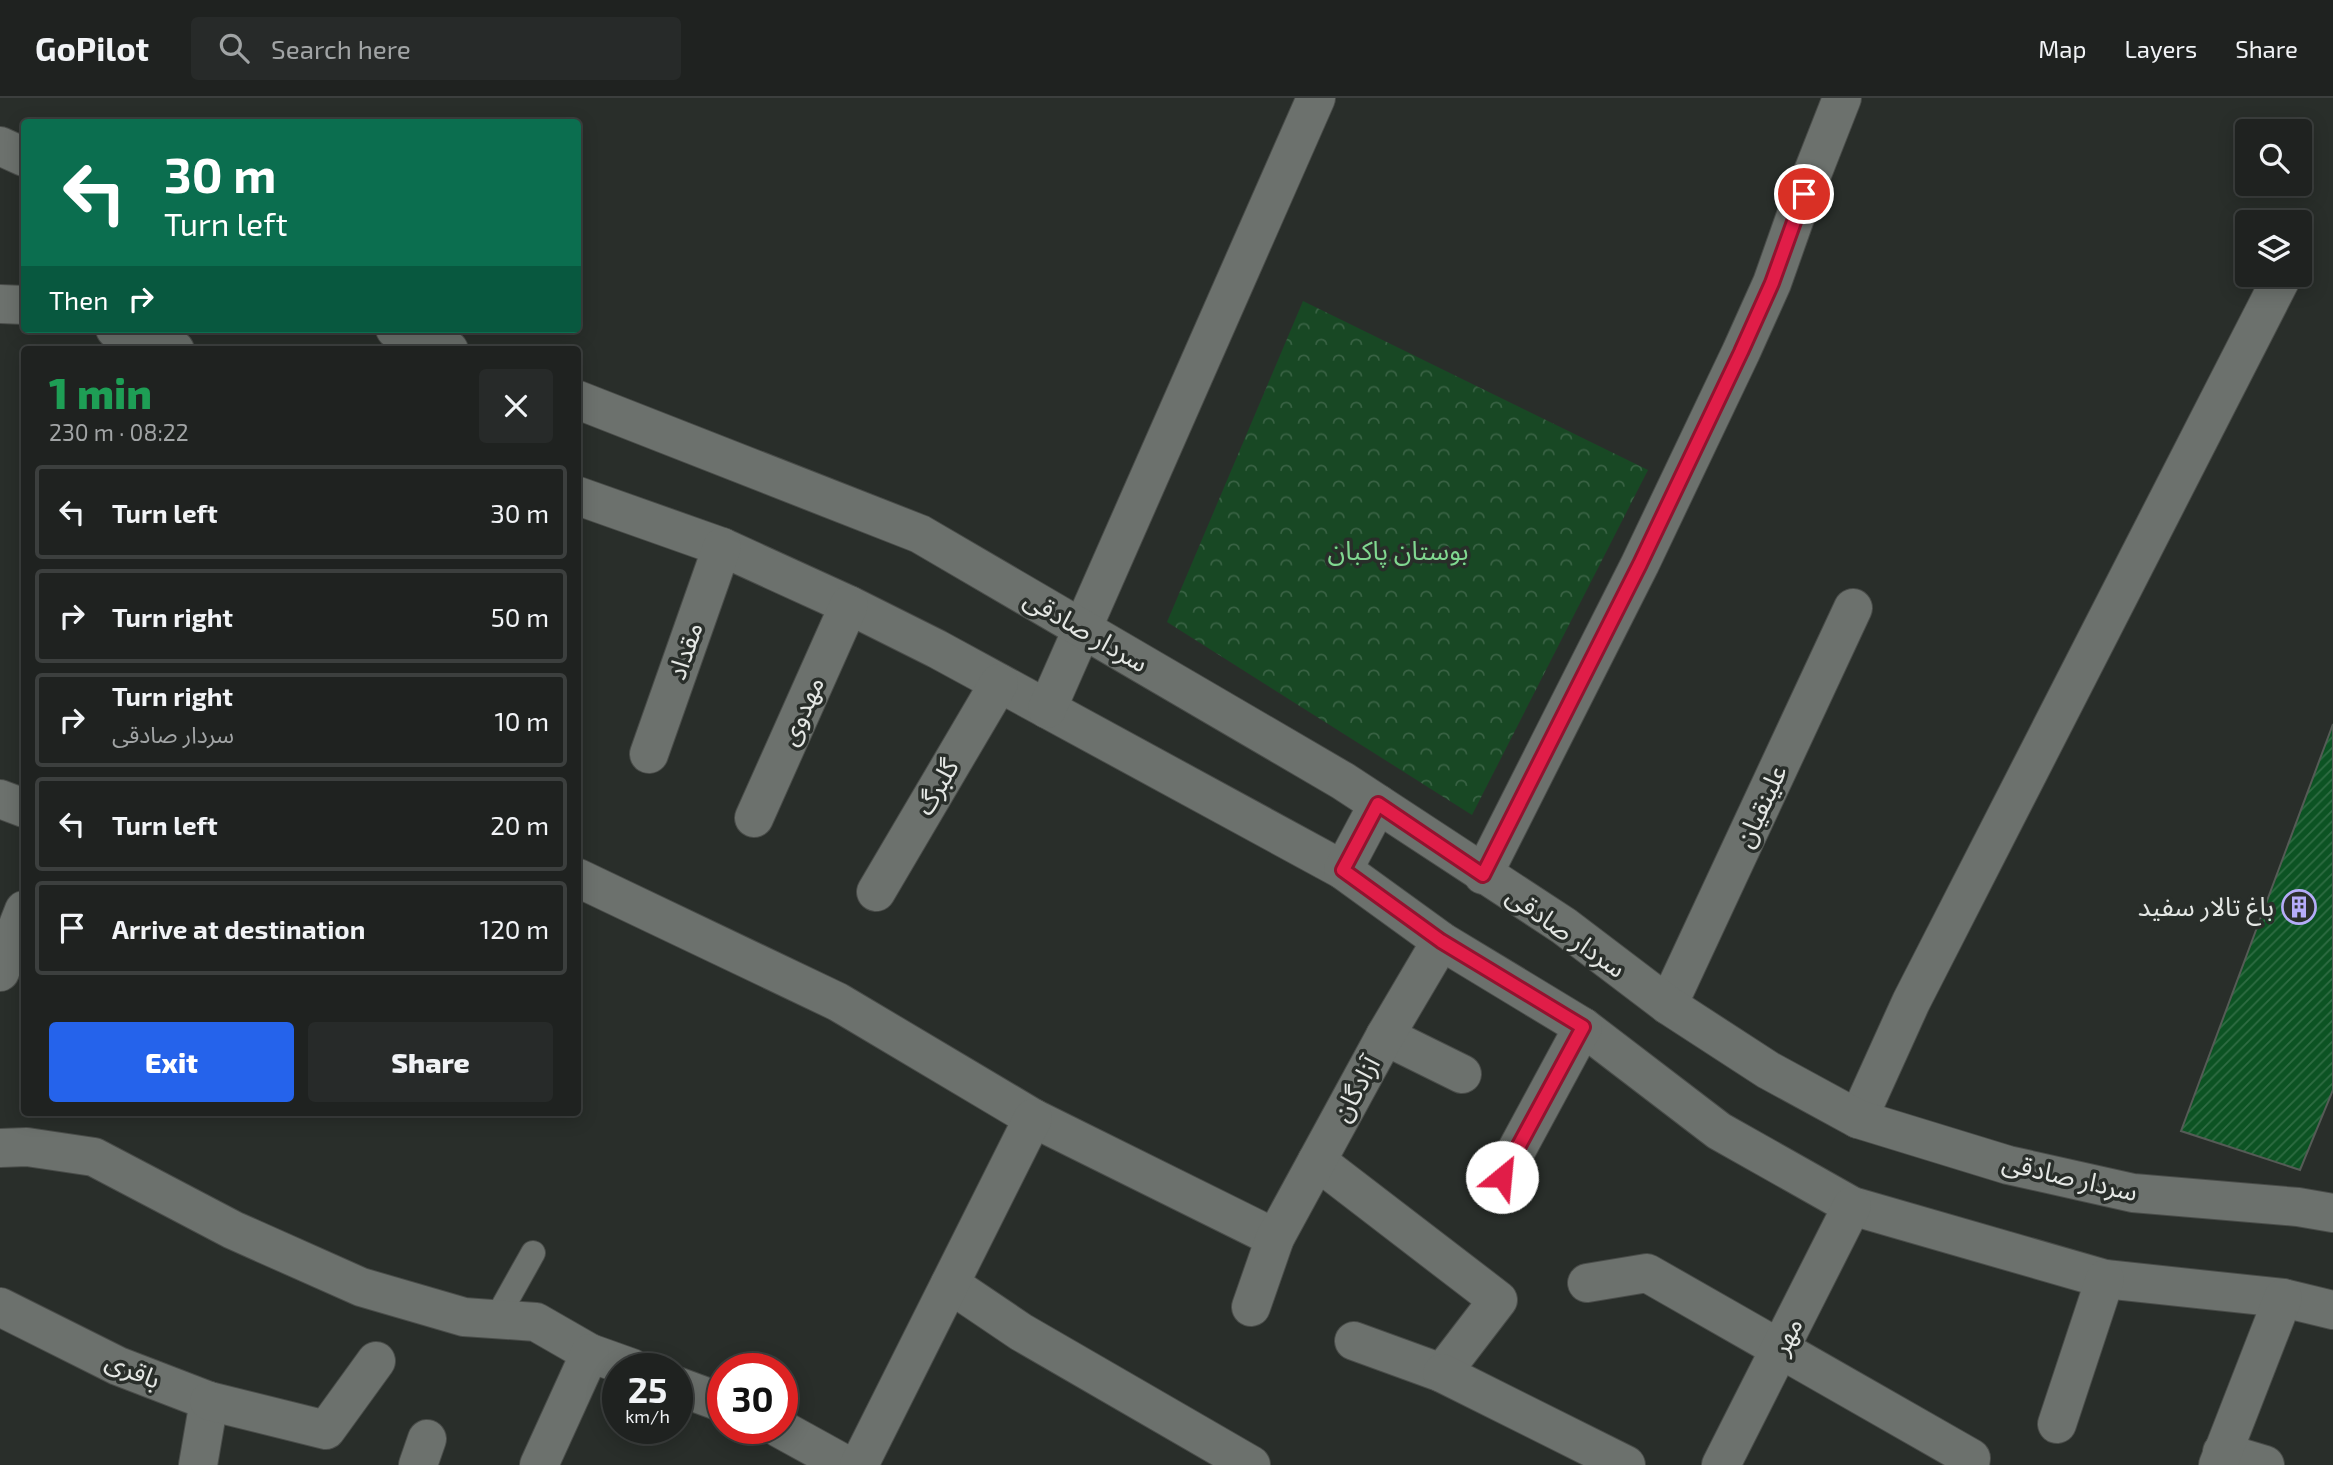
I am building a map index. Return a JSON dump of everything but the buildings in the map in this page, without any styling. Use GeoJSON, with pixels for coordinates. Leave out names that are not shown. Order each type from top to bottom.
{"type":"FeatureCollection","features":[{"type":"Feature","properties":{"kind":"street"},"geometry":{"type":"LineString","coordinates":[[1047,709],[1315,98]]}},
{"type":"Feature","properties":{"kind":"street"},"geometry":{"type":"LineString","coordinates":[[1483,875],[1640,564],[1741,352],[1772,283],[1800,203],[1842,98]]}},
{"type":"Feature","properties":{"kind":"street"},"geometry":{"type":"LineString","coordinates":[[0,146],[21,156]]}},
{"type":"Feature","properties":{"kind":"street"},"geometry":{"type":"LineString","coordinates":[[1858,1119],[1911,1002],[2277,287]]}},
{"type":"Feature","properties":{"kind":"street"},"geometry":{"type":"LineString","coordinates":[[0,304],[21,306]]}},
{"type":"Feature","properties":{"kind":"street"},"geometry":{"type":"LineString","coordinates":[[127,333],[165,346]]}},
{"type":"Feature","properties":{"kind":"street"},"geometry":{"type":"LineString","coordinates":[[405,333],[439,346]]}},
{"type":"Feature","properties":{"kind":"street","name":"سردار صادقی"},"geometry":{"type":"LineString","coordinates":[[581,401],[919,534],[1343,781],[1564,926],[1668,1005],[1768,1070],[1858,1119],[2008,1165],[2133,1193],[2298,1207],[2333,1213]]}},
{"type":"Feature","properties":{"kind":"street"},"geometry":{"type":"LineString","coordinates":[[581,503],[722,547],[849,605],[999,683],[1343,870],[1441,941],[1583,1027],[1719,1131],[1852,1206],[2105,1279],[2283,1298],[2333,1310]]}},
{"type":"Feature","properties":{"kind":"street","name":"مقداد"},"geometry":{"type":"LineString","coordinates":[[649,754],[722,547]]}},
{"type":"Feature","properties":{"kind":"street","name":"مهدوی"},"geometry":{"type":"LineString","coordinates":[[754,818],[849,605]]}},
{"type":"Feature","properties":{"kind":"street","name":"علینقیان"},"geometry":{"type":"LineString","coordinates":[[1668,1005],[1853,608]]}},
{"type":"Feature","properties":{"kind":"street","name":"گلبرگ"},"geometry":{"type":"LineString","coordinates":[[876,892],[999,683]]}},
{"type":"Feature","properties":{"kind":"street"},"geometry":{"type":"LineString","coordinates":[[0,799],[21,807]]}},
{"type":"Feature","properties":{"kind":"street"},"geometry":{"type":"LineString","coordinates":[[1343,870],[1378,804]]}},
{"type":"Feature","properties":{"kind":"street"},"geometry":{"type":"LineString","coordinates":[[581,879],[838,1002],[1032,1118],[1275,1238]]}},
{"type":"Feature","properties":{"kind":"street"},"geometry":{"type":"LineString","coordinates":[[0,972],[21,918]]}},
{"type":"Feature","properties":{"kind":"street","name":"آزادگان"},"geometry":{"type":"LineString","coordinates":[[1251,1307],[1275,1238],[1385,1036],[1441,941]]}},
{"type":"Feature","properties":{"kind":"street"},"geometry":{"type":"LineString","coordinates":[[1502,1177],[1583,1027]]}},
{"type":"Feature","properties":{"kind":"street"},"geometry":{"type":"LineString","coordinates":[[1385,1036],[1462,1074]]}},
{"type":"Feature","properties":{"kind":"street"},"geometry":{"type":"LineString","coordinates":[[859,1465],[1032,1118]]}},
{"type":"Feature","properties":{"kind":"street"},"geometry":{"type":"LineString","coordinates":[[0,1148],[27,1147],[94,1157],[233,1230],[361,1287],[464,1317],[536,1322],[602,1357]]}},
{"type":"Feature","properties":{"kind":"street"},"geometry":{"type":"LineString","coordinates":[[1317,1161],[1498,1300],[1442,1373]]}},
{"type":"Feature","properties":{"kind":"street","name":"مهر"},"geometry":{"type":"LineString","coordinates":[[1721,1465],[1852,1206]]}},
{"type":"Feature","properties":{"kind":"street"},"geometry":{"type":"LineString","coordinates":[[1587,1283],[1647,1273],[1971,1458],[1970,1465]]}},
{"type":"Feature","properties":{"kind":"street"},"geometry":{"type":"LineString","coordinates":[[2057,1424],[2105,1279]]}},
{"type":"Feature","properties":{"kind":"street"},"geometry":{"type":"LineString","coordinates":[[950,1284],[1021,1332],[1251,1465]]}},
{"type":"Feature","properties":{"kind":"street"},"geometry":{"type":"LineString","coordinates":[[2265,1465],[2220,1458],[2283,1298]]}},
{"type":"Feature","properties":{"kind":"street","name":"باقری"},"geometry":{"type":"LineString","coordinates":[[0,1307],[118,1366],[209,1401],[326,1430],[376,1361]]}},
{"type":"Feature","properties":{"kind":"street"},"geometry":{"type":"LineString","coordinates":[[1354,1341],[1442,1373],[1626,1465]]}},
{"type":"Feature","properties":{"kind":"street"},"geometry":{"type":"LineString","coordinates":[[539,1465],[590,1353]]}},
{"type":"Feature","properties":{"kind":"street"},"geometry":{"type":"LineString","coordinates":[[198,1465],[209,1401]]}},
{"type":"Feature","properties":{"kind":"street"},"geometry":{"type":"LineString","coordinates":[[798,1438],[846,1465]]}},
{"type":"Feature","properties":{"kind":"lane"},"geometry":{"type":"LineString","coordinates":[[496,1319],[533,1253]]}},
{"type":"Feature","properties":{"kind":"green space","name":"بوستان پاکبان"},"geometry":{"type":"Polygon","coordinates":[[[1303,301],[1648,470],[1472,815],[1167,622],[1303,301]]]}},
{"type":"Feature","properties":{"kind":"place","name":"باغ تالار سفید"},"geometry":{"type":"Point","coordinates":[2299,907]}},
{"type":"Feature","properties":{"kind":"route"},"geometry":{"type":"LineString","coordinates":[[1502,1177],[1583,1027],[1441,941],[1343,870],[1378,804],[1483,875],[1640,564],[1741,352],[1772,283],[1804,194]]}}]}
